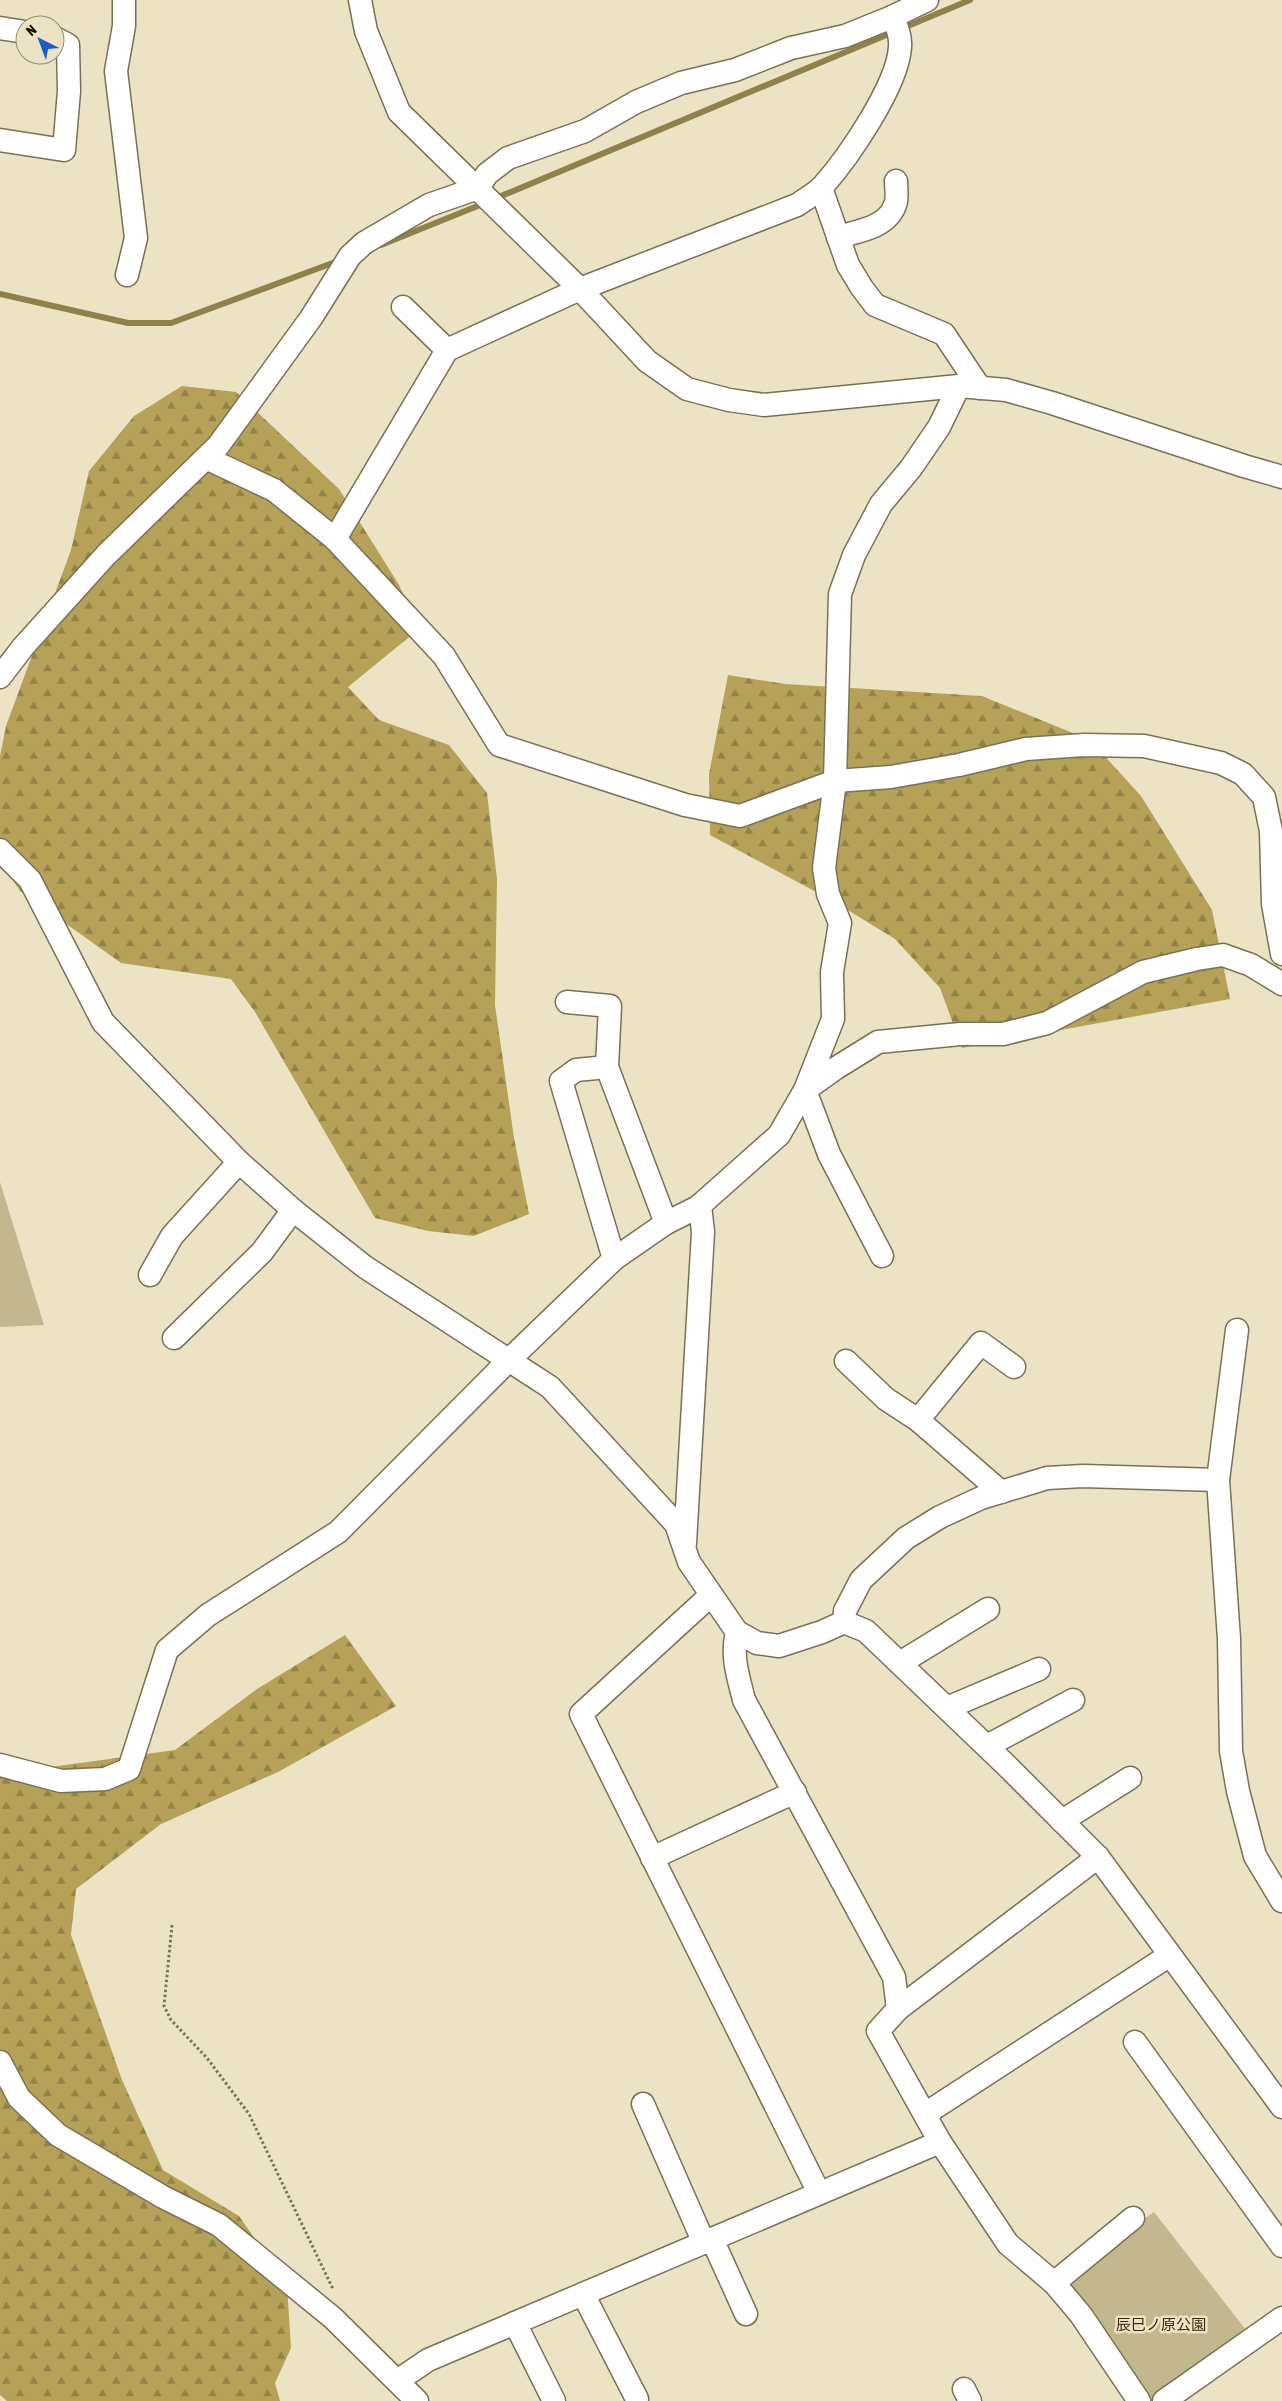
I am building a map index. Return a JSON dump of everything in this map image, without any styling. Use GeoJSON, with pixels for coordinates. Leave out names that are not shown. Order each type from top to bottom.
{"type":"FeatureCollection","features":[{"type":"Feature","properties":{"kind":"street"},"geometry":{"type":"LineString","coordinates":[[124,0],[124,26],[116,71],[136,238],[127,275]]}},
{"type":"Feature","properties":{"kind":"street"},"geometry":{"type":"LineString","coordinates":[[360,0],[366,31],[399,112],[580,289],[647,361],[687,389],[729,400],[764,405],[970,387],[1006,390],[1052,402],[1282,477]]}},
{"type":"Feature","properties":{"kind":"street"},"geometry":{"type":"LineString","coordinates":[[0,677],[23,647],[106,555],[218,446],[311,318],[350,256],[364,243],[429,205],[478,188],[487,174],[508,158],[585,131],[636,102],[682,83],[735,70],[791,48],[845,36],[927,0]]}},
{"type":"Feature","properties":{"kind":"street"},"geometry":{"type":"LineString","coordinates":[[335,539],[447,350],[580,289],[797,205],[821,188],[873,115],[892,77],[900,47],[898,30],[892,17]]}},
{"type":"Feature","properties":{"kind":"street"},"geometry":{"type":"LineString","coordinates":[[0,28],[15,30]]}},
{"type":"Feature","properties":{"kind":"street"},"geometry":{"type":"LineString","coordinates":[[0,140],[64,150],[69,91],[68,45],[65,43]]}},
{"type":"Feature","properties":{"kind":"street"},"geometry":{"type":"LineString","coordinates":[[838,237],[872,227],[888,219],[896,204],[896,181]]}},
{"type":"Feature","properties":{"kind":"street"},"geometry":{"type":"LineString","coordinates":[[821,188],[848,265],[875,305],[944,334],[970,387]]}},
{"type":"Feature","properties":{"kind":"street"},"geometry":{"type":"LineString","coordinates":[[403,307],[447,350]]}},
{"type":"Feature","properties":{"kind":"street"},"geometry":{"type":"LineString","coordinates":[[0,1765],[61,1780],[105,1779],[129,1769],[167,1650],[208,1614],[338,1532],[510,1359],[614,1259],[666,1223],[700,1205],[779,1134],[806,1090],[833,1019],[832,972],[840,923],[828,894],[824,868],[835,781],[840,594],[854,555],[881,504],[911,468],[939,427],[970,387]]}},
{"type":"Feature","properties":{"kind":"street"},"geometry":{"type":"LineString","coordinates":[[206,458],[274,490],[335,539],[444,656],[499,745],[685,805],[740,816],[835,781],[891,777],[959,765],[1026,750],[1084,745],[1144,746],[1221,763],[1243,774],[1264,797],[1271,831],[1275,918],[1282,954]]}},
{"type":"Feature","properties":{"kind":"street"},"geometry":{"type":"LineString","coordinates":[[0,850],[30,880],[103,1022],[238,1162],[293,1210],[365,1267],[510,1359],[550,1387],[676,1524],[689,1562],[737,1632],[757,1643],[779,1646],[822,1632],[844,1622],[866,1631],[987,1746],[1098,1857],[1282,2107]]}},
{"type":"Feature","properties":{"kind":"street"},"geometry":{"type":"LineString","coordinates":[[806,1090],[836,1068],[878,1042],[960,1034],[1003,1034],[1047,1023],[1143,972],[1197,959],[1223,955],[1251,964],[1282,984]]}},
{"type":"Feature","properties":{"kind":"street"},"geometry":{"type":"LineString","coordinates":[[567,1002],[610,1006],[607,1067],[666,1223]]}},
{"type":"Feature","properties":{"kind":"street"},"geometry":{"type":"LineString","coordinates":[[607,1067],[576,1070],[561,1082],[614,1259]]}},
{"type":"Feature","properties":{"kind":"street"},"geometry":{"type":"LineString","coordinates":[[806,1090],[829,1154],[882,1256]]}},
{"type":"Feature","properties":{"kind":"street"},"geometry":{"type":"LineString","coordinates":[[150,1276],[172,1236],[238,1162]]}},
{"type":"Feature","properties":{"kind":"street"},"geometry":{"type":"LineString","coordinates":[[684,1548],[703,1232],[700,1205]]}},
{"type":"Feature","properties":{"kind":"street"},"geometry":{"type":"LineString","coordinates":[[174,1338],[262,1252],[293,1210]]}},
{"type":"Feature","properties":{"kind":"street"},"geometry":{"type":"LineString","coordinates":[[1237,1330],[1218,1480],[1229,1639],[1231,1751],[1238,1791],[1255,1856],[1282,1901]]}},
{"type":"Feature","properties":{"kind":"street"},"geometry":{"type":"LineString","coordinates":[[918,1420],[981,1343],[1014,1367]]}},
{"type":"Feature","properties":{"kind":"street"},"geometry":{"type":"LineString","coordinates":[[846,1361],[886,1399],[918,1420],[1001,1492]]}},
{"type":"Feature","properties":{"kind":"street"},"geometry":{"type":"LineString","coordinates":[[844,1622],[845,1611],[861,1580],[906,1538],[940,1517],[981,1498],[1047,1478],[1083,1476],[1218,1480]]}},
{"type":"Feature","properties":{"kind":"street"},"geometry":{"type":"LineString","coordinates":[[711,1595],[581,1714],[820,2194]]}},
{"type":"Feature","properties":{"kind":"street"},"geometry":{"type":"LineString","coordinates":[[900,1663],[988,1609]]}},
{"type":"Feature","properties":{"kind":"street"},"geometry":{"type":"LineString","coordinates":[[737,1632],[733,1647],[736,1672],[744,1700],[894,1977],[898,2010]]}},
{"type":"Feature","properties":{"kind":"street"},"geometry":{"type":"LineString","coordinates":[[947,1708],[1039,1669]]}},
{"type":"Feature","properties":{"kind":"street"},"geometry":{"type":"LineString","coordinates":[[987,1746],[1073,1700]]}},
{"type":"Feature","properties":{"kind":"street"},"geometry":{"type":"LineString","coordinates":[[1062,1821],[1130,1778]]}},
{"type":"Feature","properties":{"kind":"street"},"geometry":{"type":"LineString","coordinates":[[652,1858],[795,1792]]}},
{"type":"Feature","properties":{"kind":"street"},"geometry":{"type":"LineString","coordinates":[[1098,1857],[898,2010],[878,2031],[940,2142],[1008,2244],[1054,2283],[1081,2316],[1139,2401]]}},
{"type":"Feature","properties":{"kind":"street"},"geometry":{"type":"LineString","coordinates":[[925,2114],[1170,1955]]}},
{"type":"Feature","properties":{"kind":"street"},"geometry":{"type":"LineString","coordinates":[[1135,2042],[1282,2246]]}},
{"type":"Feature","properties":{"kind":"street"},"geometry":{"type":"LineString","coordinates":[[0,2062],[19,2098],[58,2135],[139,2183],[219,2225],[332,2318],[417,2401]]}},
{"type":"Feature","properties":{"kind":"street"},"geometry":{"type":"LineString","coordinates":[[643,2104],[708,2241],[746,2314]]}},
{"type":"Feature","properties":{"kind":"street"},"geometry":{"type":"LineString","coordinates":[[397,2381],[428,2360],[940,2142]]}},
{"type":"Feature","properties":{"kind":"street"},"geometry":{"type":"LineString","coordinates":[[1054,2283],[1133,2218]]}},
{"type":"Feature","properties":{"kind":"street"},"geometry":{"type":"LineString","coordinates":[[583,2294],[636,2399]]}},
{"type":"Feature","properties":{"kind":"street"},"geometry":{"type":"LineString","coordinates":[[1164,2401],[1282,2318]]}},
{"type":"Feature","properties":{"kind":"street"},"geometry":{"type":"LineString","coordinates":[[515,2323],[554,2401]]}},
{"type":"Feature","properties":{"kind":"path"},"geometry":{"type":"LineString","coordinates":[[172,1925],[164,2006],[171,2020],[207,2058],[249,2114],[335,2292]]}},
{"type":"Feature","properties":{"kind":"green space"},"geometry":{"type":"Polygon","coordinates":[[[182,386],[236,392],[339,489],[399,585],[419,629],[348,687],[379,720],[449,745],[487,793],[497,879],[495,1005],[514,1138],[529,1214],[474,1236],[428,1231],[375,1218],[255,1012],[231,979],[121,963],[20,891],[0,861],[0,756],[6,726],[71,550],[89,471],[134,416],[182,386]]]}},
{"type":"Feature","properties":{"kind":"green space"},"geometry":{"type":"Polygon","coordinates":[[[728,675],[785,684],[982,696],[1090,740],[1141,796],[1212,910],[1230,999],[962,1048],[940,988],[895,939],[833,901],[710,835],[709,774],[728,675]]]}},
{"type":"Feature","properties":{"kind":"green space"},"geometry":{"type":"Polygon","coordinates":[[[0,1182],[44,1325],[0,1327],[0,1182]]]}},
{"type":"Feature","properties":{"kind":"green space"},"geometry":{"type":"Polygon","coordinates":[[[345,1635],[396,1706],[278,1772],[161,1824],[76,1889],[71,1935],[122,2080],[163,2170],[239,2216],[287,2285],[291,2348],[275,2383],[280,2401],[7,2401],[0,2395],[0,1774],[175,1750],[257,1689],[345,1635]]]}},
{"type":"Feature","properties":{"kind":"green space","name":"辰巳ノ原公園"},"geometry":{"type":"Polygon","coordinates":[[[1154,2212],[1253,2339],[1164,2401],[1139,2401],[1054,2283],[1154,2212]]]}},
{"type":"Feature","properties":{"kind":"waterway"},"geometry":{"type":"LineString","coordinates":[[494,199],[970,0]]}},
{"type":"Feature","properties":{"kind":"waterway"},"geometry":{"type":"LineString","coordinates":[[381,245],[485,203]]}},
{"type":"Feature","properties":{"kind":"waterway"},"geometry":{"type":"LineString","coordinates":[[0,294],[128,323],[171,323],[338,261]]}}]}
